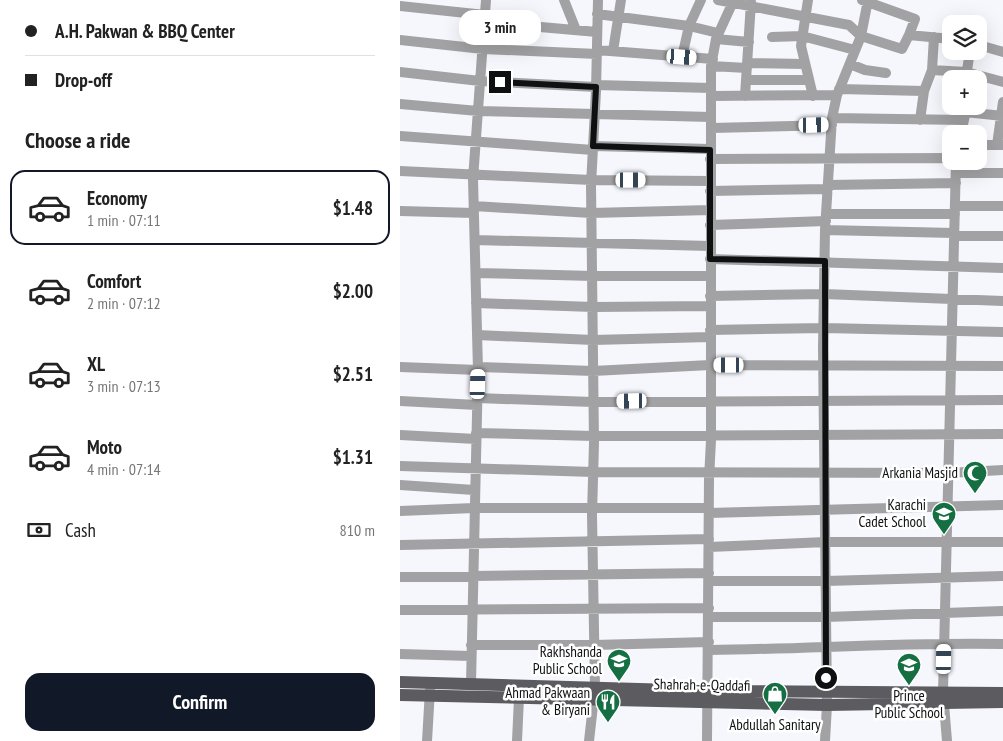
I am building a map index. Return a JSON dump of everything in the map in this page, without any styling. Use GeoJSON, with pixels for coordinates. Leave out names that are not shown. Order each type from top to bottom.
{"type":"FeatureCollection","features":[{"type":"Feature","properties":{"kind":"main road","name":"Shahrah-e-Qaddafi"},"geometry":{"type":"LineString","coordinates":[[400,682],[471,684],[594,694],[826,699],[943,697],[1003,693]]}},
{"type":"Feature","properties":{"kind":"main road","name":"Shahrah-e-Qaddafi"},"geometry":{"type":"LineString","coordinates":[[400,695],[518,698],[594,694]]}},
{"type":"Feature","properties":{"kind":"main road","name":"Shahrah-e-Qaddafi"},"geometry":{"type":"LineString","coordinates":[[943,697],[1003,702]]}},
{"type":"Feature","properties":{"kind":"street"},"geometry":{"type":"LineString","coordinates":[[471,684],[478,369],[474,176],[486,0]]}},
{"type":"Feature","properties":{"kind":"street"},"geometry":{"type":"LineString","coordinates":[[564,0],[576,30]]}},
{"type":"Feature","properties":{"kind":"street"},"geometry":{"type":"LineString","coordinates":[[589,741],[594,694],[592,509],[594,436],[591,180],[595,116],[598,0]]}},
{"type":"Feature","properties":{"kind":"street"},"geometry":{"type":"LineString","coordinates":[[613,51],[620,0]]}},
{"type":"Feature","properties":{"kind":"street"},"geometry":{"type":"LineString","coordinates":[[682,57],[689,26],[701,0]]}},
{"type":"Feature","properties":{"kind":"street"},"geometry":{"type":"LineString","coordinates":[[718,0],[732,4],[751,3],[849,25],[861,36],[902,49],[915,18],[866,0],[861,36],[838,92],[832,121],[824,294],[826,508],[825,741]]}},
{"type":"Feature","properties":{"kind":"street"},"geometry":{"type":"LineString","coordinates":[[808,0],[804,15],[801,46],[813,96]]}},
{"type":"Feature","properties":{"kind":"street"},"geometry":{"type":"LineString","coordinates":[[745,96],[751,3]]}},
{"type":"Feature","properties":{"kind":"street"},"geometry":{"type":"LineString","coordinates":[[707,741],[709,696],[709,473],[711,436],[711,92],[712,63],[717,36],[732,4]]}},
{"type":"Feature","properties":{"kind":"street"},"geometry":{"type":"LineString","coordinates":[[400,6],[597,32]]}},
{"type":"Feature","properties":{"kind":"street"},"geometry":{"type":"LineString","coordinates":[[597,14],[689,26],[717,36],[748,42]]}},
{"type":"Feature","properties":{"kind":"street"},"geometry":{"type":"LineString","coordinates":[[909,35],[942,38]]}},
{"type":"Feature","properties":{"kind":"street"},"geometry":{"type":"LineString","coordinates":[[772,37],[802,36],[856,50]]}},
{"type":"Feature","properties":{"kind":"street"},"geometry":{"type":"LineString","coordinates":[[920,120],[924,91],[932,70],[934,37]]}},
{"type":"Feature","properties":{"kind":"street"},"geometry":{"type":"LineString","coordinates":[[400,40],[483,49],[613,51],[682,57],[712,63],[747,66],[806,64]]}},
{"type":"Feature","properties":{"kind":"street"},"geometry":{"type":"LineString","coordinates":[[987,47],[1003,51]]}},
{"type":"Feature","properties":{"kind":"street"},"geometry":{"type":"LineString","coordinates":[[850,64],[865,70],[886,73]]}},
{"type":"Feature","properties":{"kind":"street"},"geometry":{"type":"LineString","coordinates":[[932,70],[942,72]]}},
{"type":"Feature","properties":{"kind":"street"},"geometry":{"type":"LineString","coordinates":[[400,72],[480,81],[711,92],[745,96],[813,96],[838,92],[924,91]]}},
{"type":"Feature","properties":{"kind":"street"},"geometry":{"type":"LineString","coordinates":[[987,79],[1003,82]]}},
{"type":"Feature","properties":{"kind":"street"},"geometry":{"type":"LineString","coordinates":[[746,80],[809,80]]}},
{"type":"Feature","properties":{"kind":"street"},"geometry":{"type":"LineString","coordinates":[[987,145],[1000,145],[1003,102]]}},
{"type":"Feature","properties":{"kind":"street"},"geometry":{"type":"LineString","coordinates":[[400,104],[478,111],[711,123],[920,120],[952,115]]}},
{"type":"Feature","properties":{"kind":"street"},"geometry":{"type":"LineString","coordinates":[[987,115],[1002,116]]}},
{"type":"Feature","properties":{"kind":"street"},"geometry":{"type":"LineString","coordinates":[[400,136],[476,143],[710,154],[942,158]]}},
{"type":"Feature","properties":{"kind":"street"},"geometry":{"type":"LineString","coordinates":[[947,741],[943,697],[956,170]]}},
{"type":"Feature","properties":{"kind":"street"},"geometry":{"type":"LineString","coordinates":[[400,171],[710,186],[828,187],[1003,173]]}},
{"type":"Feature","properties":{"kind":"street"},"geometry":{"type":"LineString","coordinates":[[710,224],[826,222],[1003,206]]}},
{"type":"Feature","properties":{"kind":"street"},"geometry":{"type":"LineString","coordinates":[[400,210],[474,209],[591,213],[710,210]]}},
{"type":"Feature","properties":{"kind":"street"},"geometry":{"type":"LineString","coordinates":[[826,222],[954,235],[1003,236]]}},
{"type":"Feature","properties":{"kind":"street"},"geometry":{"type":"LineString","coordinates":[[475,240],[710,246]]}},
{"type":"Feature","properties":{"kind":"street"},"geometry":{"type":"LineString","coordinates":[[710,259],[825,261],[1003,268]]}},
{"type":"Feature","properties":{"kind":"street"},"geometry":{"type":"LineString","coordinates":[[476,273],[710,276]]}},
{"type":"Feature","properties":{"kind":"street"},"geometry":{"type":"LineString","coordinates":[[476,303],[593,307],[824,294],[1003,301]]}},
{"type":"Feature","properties":{"kind":"street"},"geometry":{"type":"LineString","coordinates":[[477,335],[593,340],[824,328],[1003,332]]}},
{"type":"Feature","properties":{"kind":"street"},"geometry":{"type":"LineString","coordinates":[[400,367],[593,371],[710,365],[1003,366]]}},
{"type":"Feature","properties":{"kind":"street"},"geometry":{"type":"LineString","coordinates":[[400,401],[1003,400]]}},
{"type":"Feature","properties":{"kind":"street"},"geometry":{"type":"LineString","coordinates":[[400,435],[825,437],[1003,434]]}},
{"type":"Feature","properties":{"kind":"street"},"geometry":{"type":"LineString","coordinates":[[400,466],[593,472],[709,473],[825,471],[948,473],[1003,470]]}},
{"type":"Feature","properties":{"kind":"street"},"geometry":{"type":"LineString","coordinates":[[400,486],[474,490]]}},
{"type":"Feature","properties":{"kind":"street"},"geometry":{"type":"LineString","coordinates":[[400,511],[474,508],[709,510],[1003,505]]}},
{"type":"Feature","properties":{"kind":"street"},"geometry":{"type":"LineString","coordinates":[[400,545],[592,540],[709,543],[1003,542]]}},
{"type":"Feature","properties":{"kind":"street"},"geometry":{"type":"LineString","coordinates":[[400,577],[593,575],[826,581],[1003,576]]}},
{"type":"Feature","properties":{"kind":"street"},"geometry":{"type":"LineString","coordinates":[[400,610],[472,608],[594,609],[826,617],[1003,611]]}},
{"type":"Feature","properties":{"kind":"street"},"geometry":{"type":"LineString","coordinates":[[471,644],[826,648],[944,643],[1003,644]]}},
{"type":"Feature","properties":{"kind":"street"},"geometry":{"type":"LineString","coordinates":[[400,654],[471,656]]}},
{"type":"Feature","properties":{"kind":"street"},"geometry":{"type":"LineString","coordinates":[[430,683],[428,741],[432,741]]}},
{"type":"Feature","properties":{"kind":"street"},"geometry":{"type":"LineString","coordinates":[[517,741],[518,698]]}},
{"type":"Feature","properties":{"kind":"place","name":"Arkania Masjid"},"geometry":{"type":"Point","coordinates":[975,494]}},
{"type":"Feature","properties":{"kind":"place","name":"Karachi Cadet School"},"geometry":{"type":"Point","coordinates":[944,535]}},
{"type":"Feature","properties":{"kind":"place","name":"Rakhshanda Public School"},"geometry":{"type":"Point","coordinates":[619,682]}},
{"type":"Feature","properties":{"kind":"place","name":"Prince Public School"},"geometry":{"type":"Point","coordinates":[909,686]}},
{"type":"Feature","properties":{"kind":"place","name":"Abdullah Sanitary"},"geometry":{"type":"Point","coordinates":[775,715]}},
{"type":"Feature","properties":{"kind":"place","name":"Ahmad Pakwaan & Biryani"},"geometry":{"type":"Point","coordinates":[608,723]}},
{"type":"Feature","properties":{"kind":"route"},"geometry":{"type":"LineString","coordinates":[[500,82],[596,87],[593,146],[710,150],[710,259],[825,261],[826,678]]}}]}
